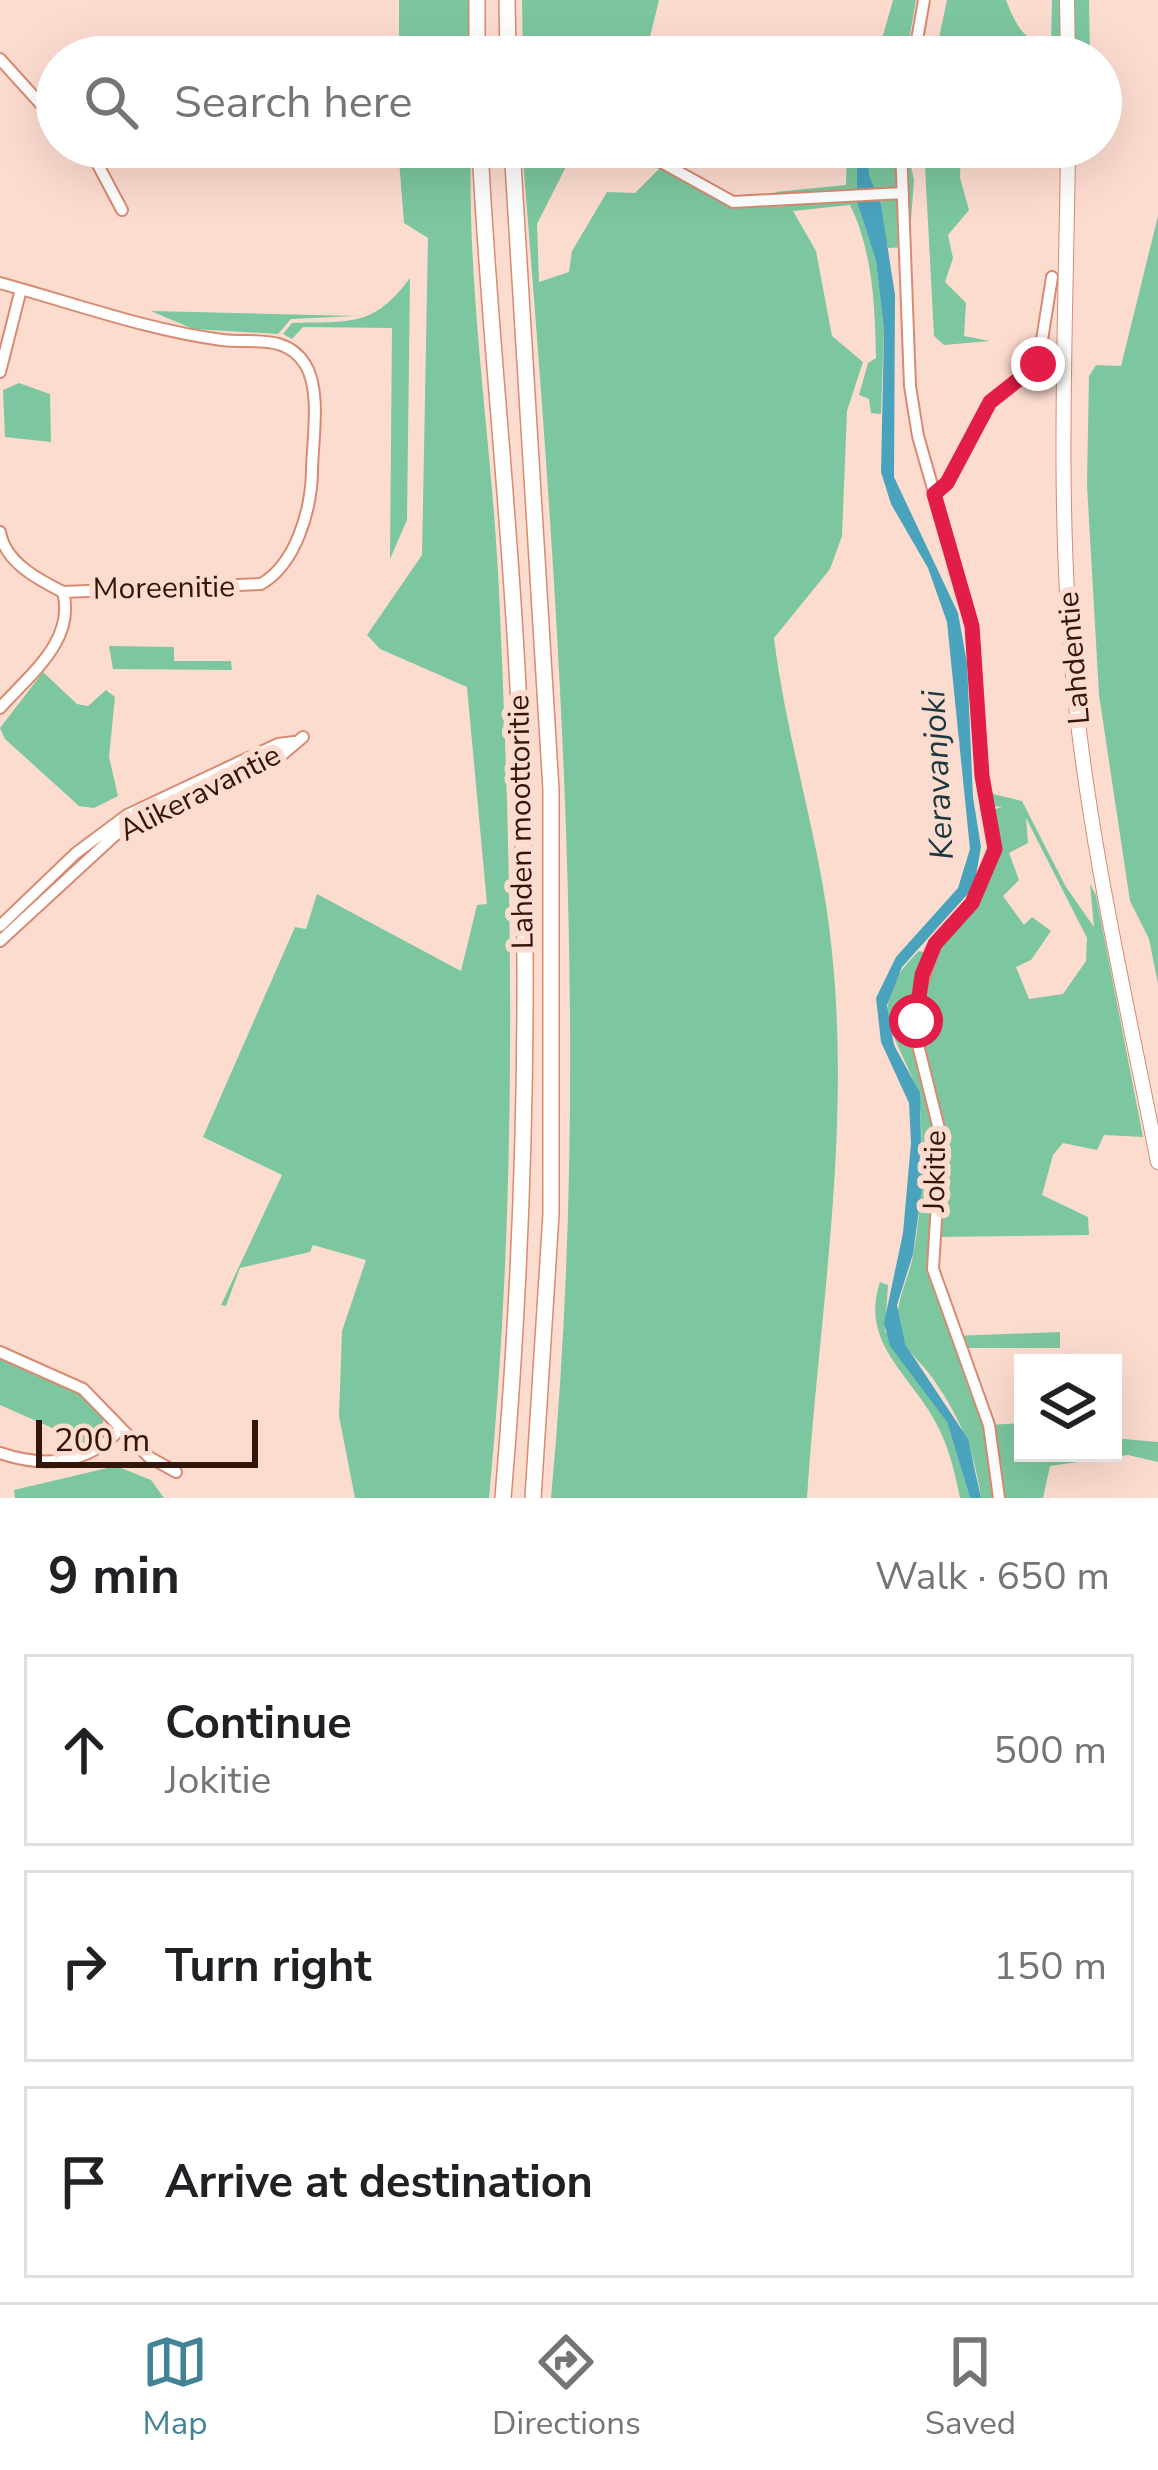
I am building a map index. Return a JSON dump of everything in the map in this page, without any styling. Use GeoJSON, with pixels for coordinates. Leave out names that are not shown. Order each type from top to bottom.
{"type":"FeatureCollection","features":[{"type":"Feature","properties":{"kind":"highway"},"geometry":{"type":"LineString","coordinates":[[477,36],[478,0]]}},
{"type":"Feature","properties":{"kind":"highway"},"geometry":{"type":"LineString","coordinates":[[507,0],[508,36]]}},
{"type":"Feature","properties":{"kind":"highway","name":"Lahden moottoritie"},"geometry":{"type":"LineString","coordinates":[[481,168],[513,586],[522,789],[520,1214],[503,1498]]}},
{"type":"Feature","properties":{"kind":"highway","name":"Lahden moottoritie"},"geometry":{"type":"LineString","coordinates":[[513,168],[551,790],[551,1214],[533,1498]]}},
{"type":"Feature","properties":{"kind":"main road"},"geometry":{"type":"LineString","coordinates":[[1067,0],[1068,36]]}},
{"type":"Feature","properties":{"kind":"main road","name":"Lahdentie"},"geometry":{"type":"LineString","coordinates":[[1068,168],[1066,550],[1074,683],[1096,853],[1158,1162]]}},
{"type":"Feature","properties":{"kind":"street"},"geometry":{"type":"LineString","coordinates":[[918,36],[924,0]]}},
{"type":"Feature","properties":{"kind":"street"},"geometry":{"type":"LineString","coordinates":[[0,58],[36,98]]}},
{"type":"Feature","properties":{"kind":"street"},"geometry":{"type":"LineString","coordinates":[[100,168],[122,210]]}},
{"type":"Feature","properties":{"kind":"street"},"geometry":{"type":"LineString","coordinates":[[672,168],[734,202],[897,193]]}},
{"type":"Feature","properties":{"kind":"street","name":"Jokitie"},"geometry":{"type":"LineString","coordinates":[[899,168],[910,386],[934,494],[972,626],[982,776],[995,849],[972,903],[935,944],[922,975],[916,1021],[940,1137],[933,1270],[989,1425],[1000,1498]]}},
{"type":"Feature","properties":{"kind":"street"},"geometry":{"type":"LineString","coordinates":[[934,494],[947,483],[990,402],[1038,364],[1052,277]]}},
{"type":"Feature","properties":{"kind":"street"},"geometry":{"type":"LineString","coordinates":[[0,283],[21,289],[0,371]]}},
{"type":"Feature","properties":{"kind":"street","name":"Moreenitie"},"geometry":{"type":"LineString","coordinates":[[0,532],[8,553],[38,580],[63,592],[262,584],[280,571],[311,506],[311,382],[294,351],[269,341],[197,336],[21,289]]}},
{"type":"Feature","properties":{"kind":"street"},"geometry":{"type":"LineString","coordinates":[[0,708],[58,642],[65,625],[63,592]]}},
{"type":"Feature","properties":{"kind":"street","name":"Alikeravantie"},"geometry":{"type":"LineString","coordinates":[[0,926],[76,853],[127,815],[272,747],[299,740],[283,754],[175,800],[114,836],[0,941]]}},
{"type":"Feature","properties":{"kind":"street"},"geometry":{"type":"LineString","coordinates":[[0,1352],[83,1389],[149,1457],[176,1472]]}},
{"type":"Feature","properties":{"kind":"street"},"geometry":{"type":"LineString","coordinates":[[0,1453],[44,1463],[72,1460],[103,1445],[121,1428]]}},
{"type":"Feature","properties":{"kind":"green space"},"geometry":{"type":"Polygon","coordinates":[[[399,0],[468,0],[468,36],[399,36],[399,0]]]}},
{"type":"Feature","properties":{"kind":"green space"},"geometry":{"type":"Polygon","coordinates":[[[522,0],[659,0],[650,36],[523,36],[522,0]]]}},
{"type":"Feature","properties":{"kind":"green space"},"geometry":{"type":"Polygon","coordinates":[[[893,0],[916,0],[910,36],[883,36],[893,0]]]}},
{"type":"Feature","properties":{"kind":"green space"},"geometry":{"type":"Polygon","coordinates":[[[947,0],[1006,0],[1027,36],[939,36],[947,0]]]}},
{"type":"Feature","properties":{"kind":"green space"},"geometry":{"type":"Polygon","coordinates":[[[1052,0],[1089,0],[1090,36],[1051,36],[1052,0]]]}},
{"type":"Feature","properties":{"kind":"green space"},"geometry":{"type":"Polygon","coordinates":[[[400,168],[471,168],[476,314],[499,591],[510,932],[505,1271],[489,1498],[355,1498],[339,1416],[342,1331],[366,1260],[313,1245],[310,1252],[240,1268],[226,1306],[221,1305],[282,1175],[203,1137],[295,927],[306,929],[317,894],[461,971],[477,905],[487,904],[467,687],[380,649],[367,635],[422,555],[428,238],[404,223],[400,168]]]}},
{"type":"Feature","properties":{"kind":"green space"},"geometry":{"type":"Polygon","coordinates":[[[524,168],[565,168],[537,224],[539,282],[569,272],[572,251],[607,192],[635,193],[656,168],[675,168],[713,195],[732,202],[787,206],[775,192],[846,185],[846,168],[857,168],[857,202],[876,261],[884,329],[881,414],[871,413],[869,399],[859,395],[868,363],[876,358],[871,280],[858,223],[850,205],[793,211],[816,251],[832,336],[863,362],[847,411],[842,536],[830,569],[774,638],[827,912],[837,1021],[836,1158],[807,1498],[551,1498],[563,1329],[570,991],[548,484],[524,168]]]}},
{"type":"Feature","properties":{"kind":"green space"},"geometry":{"type":"Polygon","coordinates":[[[869,168],[911,168],[909,247],[888,248],[869,168]]]}},
{"type":"Feature","properties":{"kind":"green space"},"geometry":{"type":"Polygon","coordinates":[[[925,168],[960,168],[969,210],[948,235],[953,258],[945,282],[966,303],[964,336],[990,341],[944,345],[934,336],[925,168]]]}},
{"type":"Feature","properties":{"kind":"green space"},"geometry":{"type":"Polygon","coordinates":[[[1158,216],[1158,984],[1149,939],[1130,901],[1099,695],[1087,485],[1089,376],[1096,365],[1121,366],[1158,216]]]}},
{"type":"Feature","properties":{"kind":"green space"},"geometry":{"type":"Polygon","coordinates":[[[410,278],[407,520],[390,559],[392,328],[303,327],[292,339],[283,334],[292,323],[345,321],[372,314],[410,278]]]}},
{"type":"Feature","properties":{"kind":"green space"},"geometry":{"type":"Polygon","coordinates":[[[151,311],[356,316],[291,319],[278,334],[193,329],[151,311]]]}},
{"type":"Feature","properties":{"kind":"green space"},"geometry":{"type":"Polygon","coordinates":[[[19,383],[50,394],[51,442],[5,437],[3,390],[19,383]]]}},
{"type":"Feature","properties":{"kind":"green space"},"geometry":{"type":"Polygon","coordinates":[[[109,646],[174,647],[174,661],[231,661],[232,670],[113,669],[109,646]]]}},
{"type":"Feature","properties":{"kind":"green space"},"geometry":{"type":"Polygon","coordinates":[[[43,672],[77,704],[88,706],[106,690],[115,697],[109,757],[118,796],[94,808],[79,806],[5,739],[0,728],[43,672]]]}},
{"type":"Feature","properties":{"kind":"green space"},"geometry":{"type":"Polygon","coordinates":[[[989,793],[1022,801],[1066,887],[1094,927],[1090,884],[1096,895],[1143,1137],[1104,1135],[1097,1150],[1063,1143],[1053,1155],[1042,1195],[1088,1217],[1089,1235],[934,1237],[933,1270],[954,1336],[1060,1332],[1060,1348],[966,1348],[989,1425],[1014,1424],[1014,1462],[1078,1462],[1050,1466],[1043,1498],[981,1498],[956,1416],[906,1346],[898,1324],[918,1221],[921,1118],[888,1015],[890,996],[899,975],[919,951],[931,954],[979,889],[990,855],[988,811],[1002,807],[993,806],[989,793]],[[1026,818],[1028,843],[1009,853],[1019,880],[1003,896],[1024,925],[1032,917],[1051,931],[1031,960],[1016,967],[1029,999],[1063,994],[1086,961],[1087,938],[1026,818]]]}},
{"type":"Feature","properties":{"kind":"green space"},"geometry":{"type":"Polygon","coordinates":[[[880,1282],[888,1285],[885,1331],[947,1422],[970,1498],[960,1498],[941,1433],[882,1341],[875,1304],[880,1282]]]}},
{"type":"Feature","properties":{"kind":"green space"},"geometry":{"type":"Polygon","coordinates":[[[0,1357],[81,1393],[104,1419],[97,1439],[57,1451],[66,1434],[0,1405],[0,1357]]]}},
{"type":"Feature","properties":{"kind":"green space"},"geometry":{"type":"Polygon","coordinates":[[[1122,1439],[1158,1442],[1158,1462],[1122,1456],[1122,1439]]]}},
{"type":"Feature","properties":{"kind":"green space"},"geometry":{"type":"Polygon","coordinates":[[[116,1466],[151,1480],[164,1498],[15,1498],[14,1490],[116,1466]]]}},
{"type":"Feature","properties":{"kind":"water"},"geometry":{"type":"Polygon","coordinates":[[[857,168],[869,168],[881,205],[895,295],[894,477],[958,613],[967,663],[973,797],[981,847],[974,887],[902,967],[887,1005],[894,1045],[920,1093],[922,1187],[913,1254],[897,1305],[905,1344],[968,1439],[981,1498],[970,1498],[947,1422],[890,1346],[884,1323],[903,1233],[911,1143],[909,1103],[881,1042],[876,998],[896,957],[958,888],[970,849],[947,622],[928,568],[891,504],[881,472],[884,330],[876,261],[857,202],[857,168]]]}},
{"type":"Feature","properties":{"kind":"route"},"geometry":{"type":"LineString","coordinates":[[916,1021],[922,975],[935,944],[972,903],[995,849],[982,776],[972,626],[934,494],[947,483],[990,402],[1038,364]]}},
{"type":"Feature","properties":{"kind":"water label","name":"Keravanjoki"},"geometry":{"type":"Point","coordinates":[938,775]}}]}
